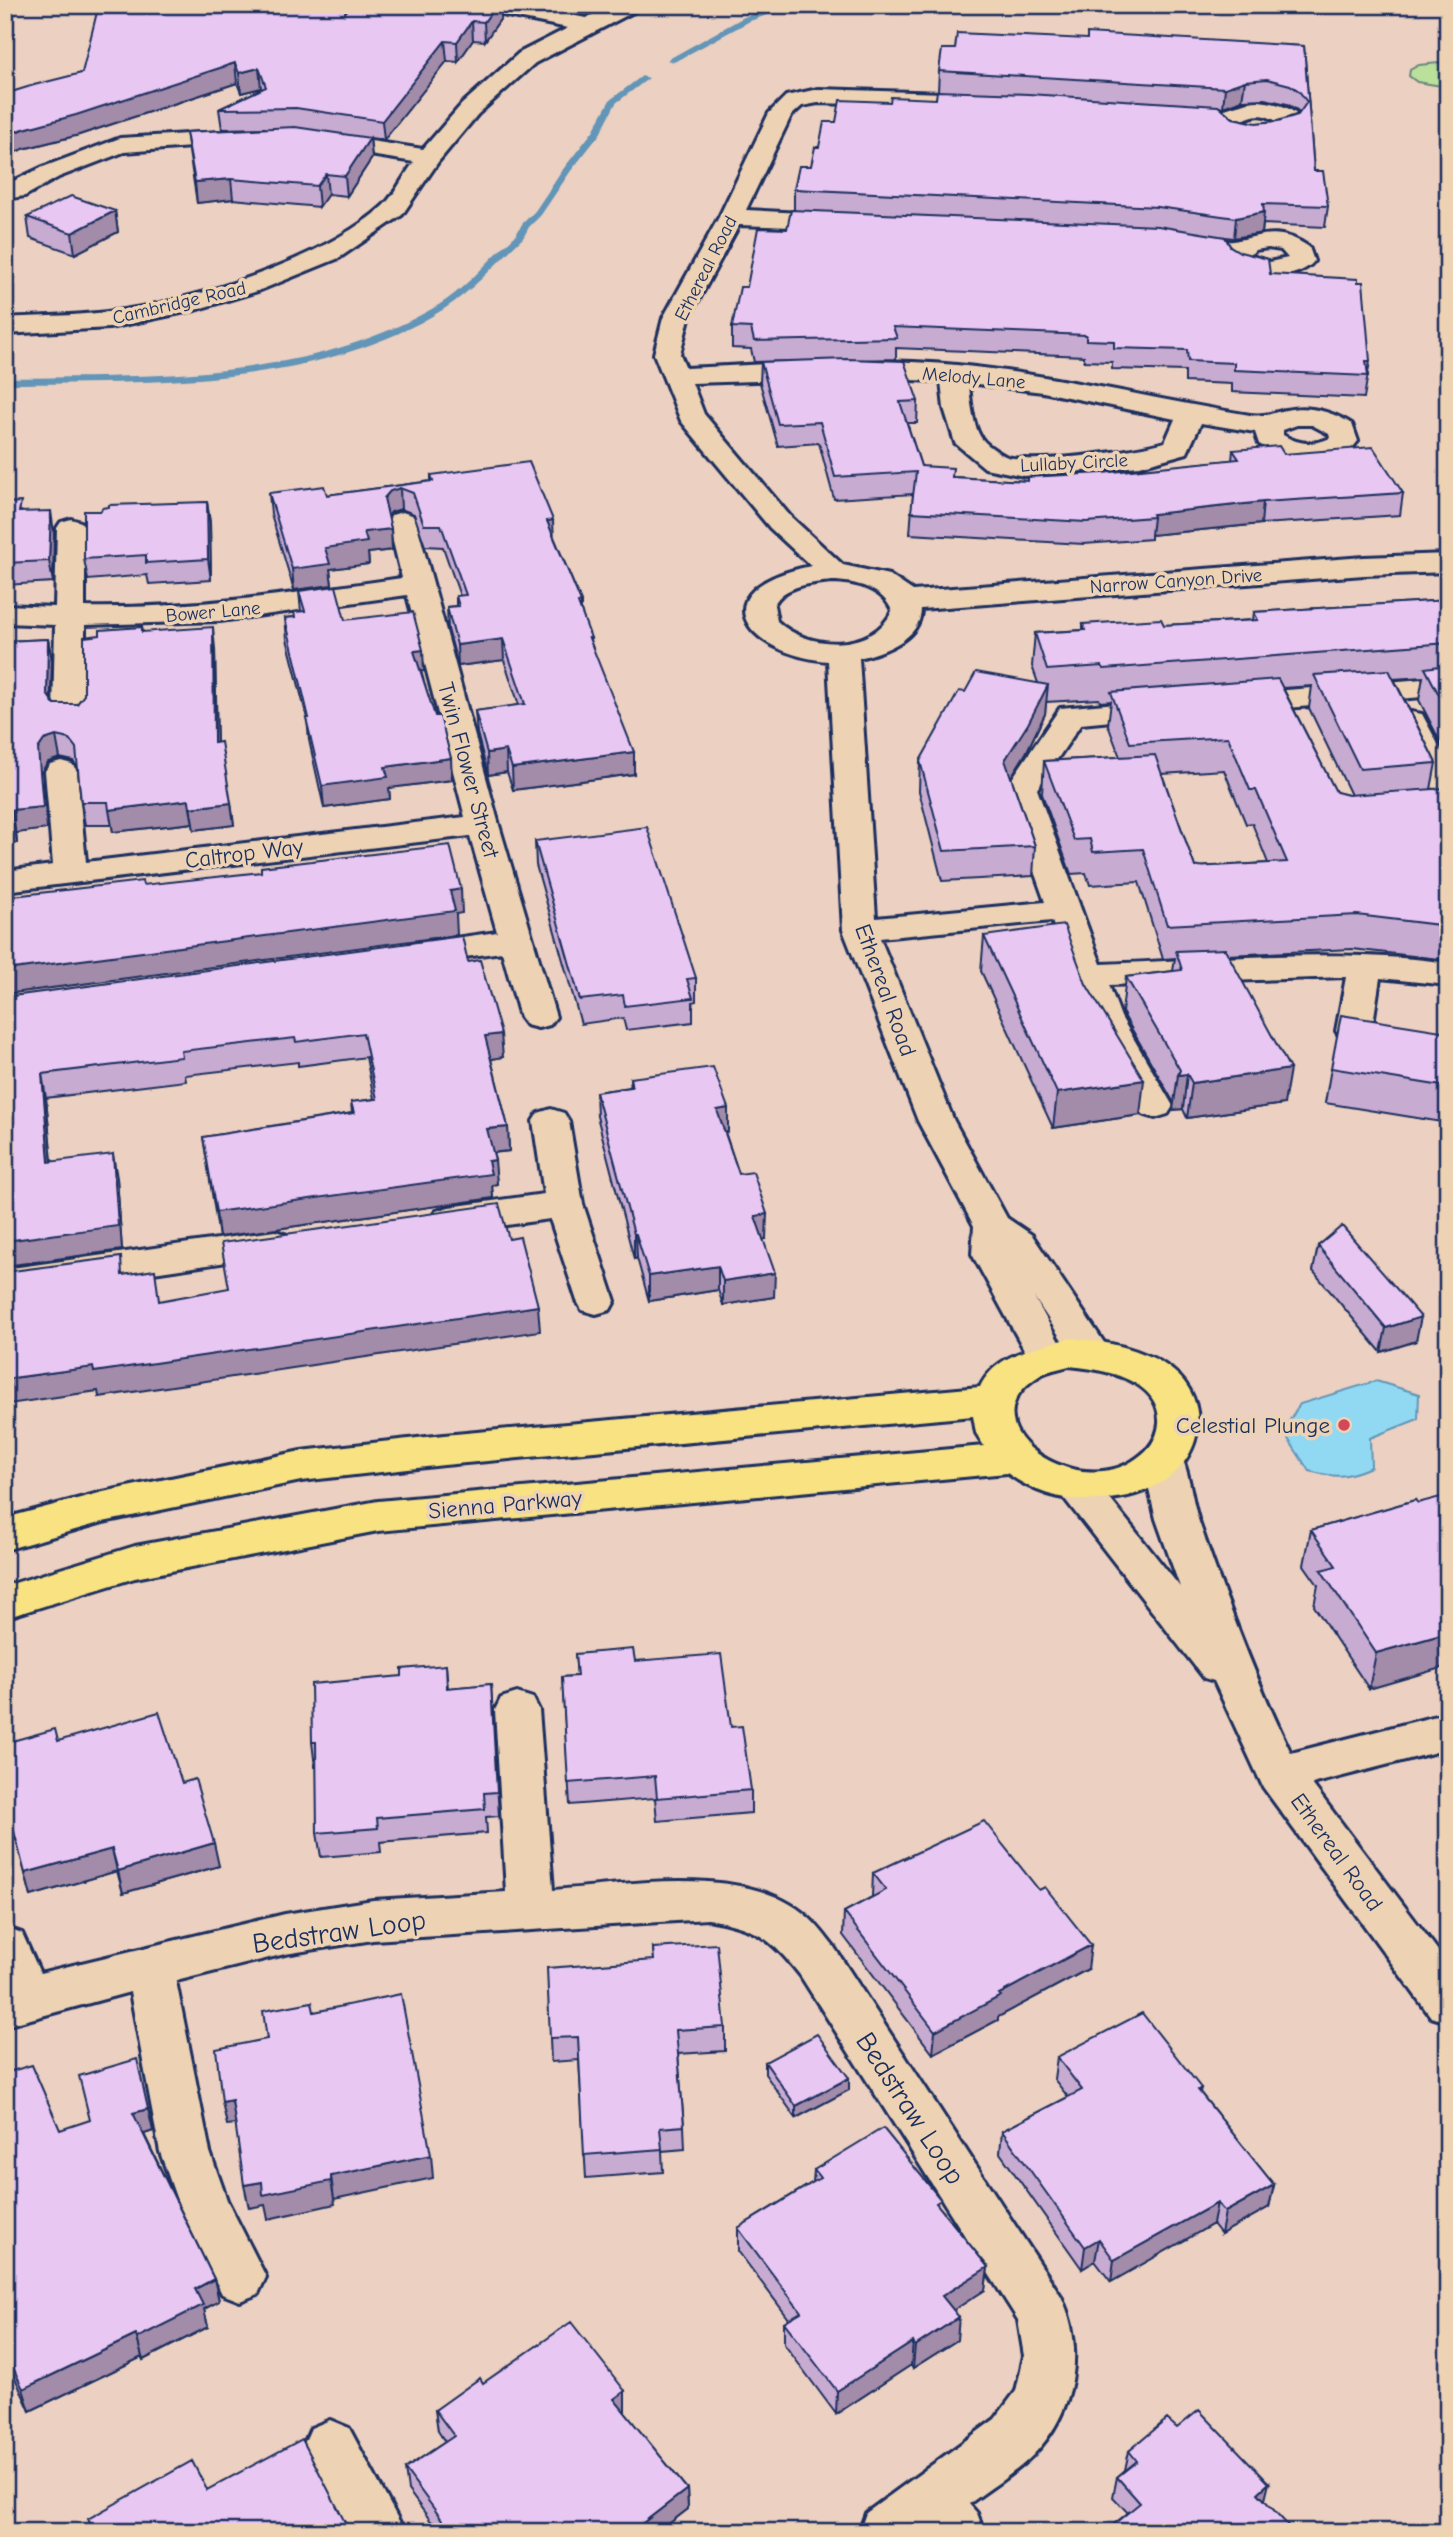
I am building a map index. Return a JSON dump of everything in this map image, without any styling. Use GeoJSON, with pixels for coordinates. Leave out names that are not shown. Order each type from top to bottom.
{"type":"FeatureCollection","features":[{"type":"Feature","properties":{"kind":"main road"},"geometry":{"type":"LineString","coordinates":[[1069,1352],[1091,1353],[1140,1368],[1168,1393],[1179,1417],[1177,1439],[1163,1460],[1147,1473],[1125,1482],[1100,1486],[1074,1485],[1051,1480],[1013,1458],[998,1440],[991,1420],[993,1400],[1000,1385],[1028,1362],[1069,1352]]}},
{"type":"Feature","properties":{"kind":"main road"},"geometry":{"type":"LineString","coordinates":[[5,1534],[103,1507],[301,1465],[993,1400]]}},
{"type":"Feature","properties":{"kind":"main road","name":"Sienna Parkway"},"geometry":{"type":"LineString","coordinates":[[5,1602],[135,1562],[378,1516],[1013,1458]]}},
{"type":"Feature","properties":{"kind":"street"},"geometry":{"type":"LineString","coordinates":[[487,5],[586,25]]}},
{"type":"Feature","properties":{"kind":"street","name":"Cambridge Road"},"geometry":{"type":"LineString","coordinates":[[5,326],[109,320],[195,302],[250,286],[330,253],[393,210],[429,157],[470,109],[527,58],[629,5]]}},
{"type":"Feature","properties":{"kind":"street","name":"Ethereal Road"},"geometry":{"type":"LineString","coordinates":[[835,573],[780,522],[691,415],[667,354],[676,318],[731,217],[781,113],[794,101],[818,96],[962,101]]}},
{"type":"Feature","properties":{"kind":"street"},"geometry":{"type":"LineString","coordinates":[[1160,112],[1227,117]]}},
{"type":"Feature","properties":{"kind":"street"},"geometry":{"type":"LineString","coordinates":[[297,137],[429,157]]}},
{"type":"Feature","properties":{"kind":"street"},"geometry":{"type":"LineString","coordinates":[[12,199],[51,173],[120,145],[258,138]]}},
{"type":"Feature","properties":{"kind":"street"},"geometry":{"type":"LineString","coordinates":[[731,217],[868,223]]}},
{"type":"Feature","properties":{"kind":"street"},"geometry":{"type":"LineString","coordinates":[[1156,237],[1237,249]]}},
{"type":"Feature","properties":{"kind":"street","name":"Melody Lane"},"geometry":{"type":"LineString","coordinates":[[676,376],[846,370],[954,373],[1043,384],[1191,414],[1269,426]]}},
{"type":"Feature","properties":{"kind":"street","name":"Lullaby Circle"},"geometry":{"type":"LineString","coordinates":[[954,373],[958,408],[969,443],[995,462],[1024,468],[1140,458],[1177,447],[1191,414]]}},
{"type":"Feature","properties":{"kind":"street","name":"Twin Flower Street"},"geometry":{"type":"LineString","coordinates":[[402,521],[483,825],[538,1017]]}},
{"type":"Feature","properties":{"kind":"street"},"geometry":{"type":"LineString","coordinates":[[780,522],[781,545],[791,579]]}},
{"type":"Feature","properties":{"kind":"street"},"geometry":{"type":"LineString","coordinates":[[69,716],[71,528]]}},
{"type":"Feature","properties":{"kind":"street","name":"Narrow Canyon Drive"},"geometry":{"type":"LineString","coordinates":[[905,601],[1364,566],[1448,563]]}},
{"type":"Feature","properties":{"kind":"street"},"geometry":{"type":"LineString","coordinates":[[814,573],[835,573],[859,575],[879,581],[895,590],[905,601],[908,612],[905,623],[897,634],[864,648],[843,651],[799,646],[781,639],[767,629],[760,617],[760,606],[765,595],[791,579],[814,573]]}},
{"type":"Feature","properties":{"kind":"street","name":"Bower Lane"},"geometry":{"type":"LineString","coordinates":[[5,614],[70,617],[158,616],[249,609],[419,584]]}},
{"type":"Feature","properties":{"kind":"street","name":"Ethereal Road"},"geometry":{"type":"LineString","coordinates":[[843,651],[860,930],[936,1121],[993,1226],[1019,1244],[1091,1353]]}},
{"type":"Feature","properties":{"kind":"street"},"geometry":{"type":"LineString","coordinates":[[1155,1107],[1103,1017],[1021,789],[1071,715],[1199,705],[1292,711],[1396,690],[1448,686]]}},
{"type":"Feature","properties":{"kind":"street"},"geometry":{"type":"LineString","coordinates":[[1396,690],[1439,805]]}},
{"type":"Feature","properties":{"kind":"street"},"geometry":{"type":"LineString","coordinates":[[61,771],[70,873]]}},
{"type":"Feature","properties":{"kind":"street","name":"Caltrop Way"},"geometry":{"type":"LineString","coordinates":[[5,881],[483,825]]}},
{"type":"Feature","properties":{"kind":"street"},"geometry":{"type":"LineString","coordinates":[[860,930],[1064,910]]}},
{"type":"Feature","properties":{"kind":"street"},"geometry":{"type":"LineString","coordinates":[[379,958],[517,940]]}},
{"type":"Feature","properties":{"kind":"street"},"geometry":{"type":"LineString","coordinates":[[1088,975],[1365,967],[1407,968],[1448,974]]}},
{"type":"Feature","properties":{"kind":"street"},"geometry":{"type":"LineString","coordinates":[[1365,967],[1354,1031],[1448,1048]]}},
{"type":"Feature","properties":{"kind":"street"},"geometry":{"type":"LineString","coordinates":[[551,1121],[564,1204],[596,1301]]}},
{"type":"Feature","properties":{"kind":"street"},"geometry":{"type":"LineString","coordinates":[[414,1225],[564,1204]]}},
{"type":"Feature","properties":{"kind":"street","name":"Ethereal Road"},"geometry":{"type":"LineString","coordinates":[[993,1226],[992,1254],[1047,1356]]}},
{"type":"Feature","properties":{"kind":"street"},"geometry":{"type":"LineString","coordinates":[[5,1282],[305,1240]]}},
{"type":"Feature","properties":{"kind":"street","name":"Ethereal Road"},"geometry":{"type":"LineString","coordinates":[[1163,1460],[1177,1519],[1240,1693],[1279,1774],[1448,2002]]}},
{"type":"Feature","properties":{"kind":"street","name":"Ethereal Road"},"geometry":{"type":"LineString","coordinates":[[1074,1485],[1240,1693]]}},
{"type":"Feature","properties":{"kind":"street"},"geometry":{"type":"LineString","coordinates":[[517,1710],[531,1909]]}},
{"type":"Feature","properties":{"kind":"street"},"geometry":{"type":"LineString","coordinates":[[1279,1774],[1448,1731]]}},
{"type":"Feature","properties":{"kind":"street","name":"Bedstraw Loop"},"geometry":{"type":"LineString","coordinates":[[5,1947],[16,2001],[285,1934],[373,1920],[708,1900],[754,1908],[792,1931],[817,1961],[1043,2313],[1050,2356],[1041,2402],[1014,2437],[943,2515],[886,2532]]}},
{"type":"Feature","properties":{"kind":"street"},"geometry":{"type":"LineString","coordinates":[[149,1967],[186,2152],[204,2206],[240,2277]]}},
{"type":"Feature","properties":{"kind":"street"},"geometry":{"type":"LineString","coordinates":[[330,2446],[378,2532]]}},
{"type":"Feature","properties":{"kind":"green space"},"geometry":{"type":"Polygon","coordinates":[[[1448,62],[1448,87],[1417,82],[1409,76],[1410,70],[1419,65],[1448,62]]]}},
{"type":"Feature","properties":{"kind":"water","name":"Celestial Plunge"},"geometry":{"type":"Polygon","coordinates":[[[1376,1381],[1419,1394],[1418,1419],[1370,1438],[1371,1467],[1340,1476],[1309,1471],[1283,1431],[1300,1404],[1376,1381]]]}},
{"type":"Feature","properties":{"kind":"building"},"geometry":{"type":"Polygon","coordinates":[[[137,5],[346,5],[345,13],[351,5],[496,5],[484,22],[472,21],[457,42],[445,41],[382,121],[296,108],[219,109],[266,87],[259,68],[239,73],[235,63],[76,115],[5,135],[5,94],[82,73],[97,12],[141,11],[137,5]]]}},
{"type":"Feature","properties":{"kind":"building"},"geometry":{"type":"Polygon","coordinates":[[[957,33],[1087,39],[1087,33],[1304,46],[1314,171],[1323,171],[1328,206],[1263,204],[1264,212],[1236,218],[1158,207],[794,189],[799,166],[811,166],[815,147],[819,147],[824,122],[836,122],[840,100],[890,102],[891,97],[936,99],[937,91],[1028,94],[1218,106],[1233,118],[1256,123],[1278,121],[1298,115],[1307,102],[1299,91],[1290,85],[1267,79],[1245,81],[1225,88],[939,71],[942,49],[955,49],[957,33]]]}},
{"type":"Feature","properties":{"kind":"building"},"geometry":{"type":"Polygon","coordinates":[[[295,127],[370,138],[345,176],[326,174],[317,186],[231,179],[195,182],[186,132],[295,127]]]}},
{"type":"Feature","properties":{"kind":"building"},"geometry":{"type":"Polygon","coordinates":[[[71,196],[115,211],[72,233],[27,217],[71,196]]]}},
{"type":"Feature","properties":{"kind":"building"},"geometry":{"type":"Polygon","coordinates":[[[791,210],[1158,226],[1225,237],[1230,246],[1240,252],[1268,259],[1270,274],[1358,279],[1358,282],[1363,282],[1370,361],[1366,361],[1368,376],[1234,370],[1234,363],[1188,361],[1187,350],[1114,348],[1114,341],[1086,340],[1086,335],[893,327],[897,338],[754,341],[751,328],[732,327],[740,287],[747,287],[758,228],[787,229],[791,210]]]}},
{"type":"Feature","properties":{"kind":"building"},"geometry":{"type":"Polygon","coordinates":[[[847,359],[904,361],[918,401],[900,402],[921,466],[953,468],[952,477],[1028,481],[1028,477],[1102,473],[1239,459],[1233,450],[1279,446],[1284,454],[1373,447],[1403,493],[1263,502],[1152,514],[1153,517],[1086,522],[911,512],[916,472],[835,477],[820,422],[778,424],[761,362],[847,359]]]}},
{"type":"Feature","properties":{"kind":"building"},"geometry":{"type":"Polygon","coordinates":[[[529,462],[553,520],[547,521],[581,602],[578,603],[589,638],[634,752],[512,768],[506,750],[487,753],[475,711],[525,704],[503,639],[457,645],[447,607],[459,606],[456,596],[466,595],[441,525],[424,525],[413,493],[400,488],[390,491],[384,498],[391,529],[364,532],[367,542],[325,548],[330,564],[292,569],[269,493],[324,486],[327,495],[433,481],[431,475],[529,462]]]}},
{"type":"Feature","properties":{"kind":"building"},"geometry":{"type":"Polygon","coordinates":[[[21,502],[19,512],[51,511],[49,561],[5,563],[5,503],[21,502]]]}},
{"type":"Feature","properties":{"kind":"building"},"geometry":{"type":"Polygon","coordinates":[[[207,502],[208,559],[146,563],[146,555],[84,559],[84,511],[101,511],[109,505],[207,502]]]}},
{"type":"Feature","properties":{"kind":"building"},"geometry":{"type":"Polygon","coordinates":[[[336,586],[345,620],[413,612],[423,650],[414,651],[435,716],[440,716],[451,758],[385,767],[388,777],[322,786],[285,618],[295,617],[294,612],[305,611],[299,591],[336,586]]]}},
{"type":"Feature","properties":{"kind":"building"},"geometry":{"type":"Polygon","coordinates":[[[1448,600],[1448,643],[1104,669],[1102,666],[1047,670],[1035,633],[1085,630],[1083,624],[1161,619],[1164,625],[1258,620],[1254,612],[1448,600]]]}},
{"type":"Feature","properties":{"kind":"building"},"geometry":{"type":"Polygon","coordinates":[[[142,627],[142,632],[213,627],[214,743],[221,742],[231,803],[190,808],[189,800],[109,810],[108,802],[81,802],[76,748],[69,739],[56,736],[44,740],[38,749],[43,807],[12,810],[13,820],[5,821],[5,641],[48,639],[47,694],[54,704],[77,704],[84,695],[84,637],[100,635],[100,630],[142,627]]]}},
{"type":"Feature","properties":{"kind":"building"},"geometry":{"type":"Polygon","coordinates":[[[1448,665],[1448,712],[1425,668],[1448,665]]]}},
{"type":"Feature","properties":{"kind":"building"},"geometry":{"type":"Polygon","coordinates":[[[1389,670],[1436,763],[1360,769],[1314,675],[1389,670]]]}},
{"type":"Feature","properties":{"kind":"building"},"geometry":{"type":"Polygon","coordinates":[[[976,672],[1048,685],[1005,760],[1035,846],[944,851],[920,761],[959,691],[965,692],[976,672]]]}},
{"type":"Feature","properties":{"kind":"building"},"geometry":{"type":"Polygon","coordinates":[[[1278,679],[1336,792],[1348,795],[1448,788],[1448,926],[1357,915],[1167,925],[1143,849],[1093,852],[1090,839],[1074,840],[1044,761],[1155,755],[1195,867],[1287,862],[1256,790],[1250,790],[1228,737],[1130,743],[1111,692],[1278,679]]]}},
{"type":"Feature","properties":{"kind":"building"},"geometry":{"type":"Polygon","coordinates":[[[647,827],[696,978],[687,979],[693,998],[625,1006],[623,995],[580,1000],[535,841],[647,827]]]}},
{"type":"Feature","properties":{"kind":"building"},"geometry":{"type":"Polygon","coordinates":[[[450,845],[461,889],[450,891],[455,911],[5,970],[5,897],[142,881],[143,885],[261,872],[261,867],[450,845]]]}},
{"type":"Feature","properties":{"kind":"building"},"geometry":{"type":"Polygon","coordinates":[[[1064,925],[1086,984],[1144,1080],[1057,1093],[984,936],[1064,925]]]}},
{"type":"Feature","properties":{"kind":"building"},"geometry":{"type":"Polygon","coordinates":[[[462,936],[468,962],[480,960],[501,1034],[485,1036],[508,1127],[487,1129],[495,1160],[488,1161],[491,1174],[216,1212],[203,1137],[354,1113],[351,1102],[377,1099],[363,1033],[296,1042],[295,1038],[181,1051],[182,1057],[42,1074],[49,1162],[113,1154],[118,1226],[5,1241],[5,997],[462,936]]]}},
{"type":"Feature","properties":{"kind":"building"},"geometry":{"type":"Polygon","coordinates":[[[1225,949],[1290,1069],[1192,1083],[1187,1074],[1178,1075],[1180,1070],[1126,977],[1182,970],[1176,951],[1225,949]]]}},
{"type":"Feature","properties":{"kind":"building"},"geometry":{"type":"Polygon","coordinates":[[[1341,1015],[1448,1032],[1448,1087],[1331,1068],[1341,1015]]]}},
{"type":"Feature","properties":{"kind":"building"},"geometry":{"type":"Polygon","coordinates":[[[713,1067],[728,1108],[717,1110],[739,1174],[753,1172],[767,1214],[755,1216],[775,1273],[723,1281],[718,1266],[649,1276],[634,1234],[596,1092],[632,1087],[630,1078],[713,1067]]]}},
{"type":"Feature","properties":{"kind":"building"},"geometry":{"type":"Polygon","coordinates":[[[499,1204],[509,1239],[520,1237],[538,1306],[94,1372],[93,1367],[5,1379],[5,1272],[121,1257],[122,1275],[155,1270],[159,1301],[229,1288],[221,1243],[499,1204]]]}},
{"type":"Feature","properties":{"kind":"building"},"geometry":{"type":"Polygon","coordinates":[[[1342,1226],[1421,1317],[1386,1328],[1318,1246],[1342,1226]]]}},
{"type":"Feature","properties":{"kind":"building"},"geometry":{"type":"Polygon","coordinates":[[[1448,1495],[1448,1633],[1376,1653],[1321,1570],[1336,1566],[1311,1530],[1415,1500],[1418,1503],[1448,1495]]]}},
{"type":"Feature","properties":{"kind":"building"},"geometry":{"type":"Polygon","coordinates":[[[633,1649],[635,1661],[721,1654],[731,1727],[742,1726],[751,1790],[657,1798],[655,1776],[568,1783],[562,1677],[577,1676],[575,1654],[633,1649]]]}},
{"type":"Feature","properties":{"kind":"building"},"geometry":{"type":"Polygon","coordinates":[[[446,1665],[447,1688],[491,1684],[497,1792],[484,1793],[485,1809],[377,1818],[378,1828],[317,1833],[316,1742],[312,1742],[311,1684],[402,1676],[402,1669],[446,1665]]]}},
{"type":"Feature","properties":{"kind":"building"},"geometry":{"type":"Polygon","coordinates":[[[159,1712],[182,1783],[195,1779],[214,1843],[118,1871],[112,1849],[25,1873],[10,1816],[5,1817],[5,1743],[55,1729],[58,1741],[159,1712]]]}},
{"type":"Feature","properties":{"kind":"building"},"geometry":{"type":"Polygon","coordinates":[[[984,1821],[1039,1890],[1045,1887],[1091,1945],[935,2031],[844,1912],[886,1890],[873,1873],[984,1821]]]}},
{"type":"Feature","properties":{"kind":"building"},"geometry":{"type":"Polygon","coordinates":[[[717,1944],[725,2027],[676,2030],[684,2126],[660,2128],[662,2149],[584,2155],[578,2037],[550,2038],[547,1968],[654,1960],[653,1948],[717,1944]]]}},
{"type":"Feature","properties":{"kind":"building"},"geometry":{"type":"Polygon","coordinates":[[[401,1994],[431,2155],[331,2176],[331,2181],[263,2195],[262,2182],[244,2185],[232,2100],[222,2102],[216,2049],[267,2039],[263,2011],[312,2002],[314,2012],[401,1994]]]}},
{"type":"Feature","properties":{"kind":"building"},"geometry":{"type":"Polygon","coordinates":[[[1142,2013],[1201,2088],[1198,2090],[1274,2185],[1225,2212],[1217,2203],[1114,2260],[1099,2239],[1085,2247],[1002,2131],[1082,2090],[1057,2057],[1142,2013]]]}},
{"type":"Feature","properties":{"kind":"building"},"geometry":{"type":"Polygon","coordinates":[[[817,2034],[849,2078],[796,2106],[765,2062],[817,2034]]]}},
{"type":"Feature","properties":{"kind":"building"},"geometry":{"type":"Polygon","coordinates":[[[137,2059],[148,2109],[133,2113],[214,2279],[195,2289],[203,2305],[23,2389],[5,2350],[5,2073],[32,2065],[60,2130],[90,2120],[79,2076],[137,2059]]]}},
{"type":"Feature","properties":{"kind":"building"},"geometry":{"type":"Polygon","coordinates":[[[883,2128],[941,2200],[936,2203],[988,2267],[942,2296],[959,2317],[915,2346],[913,2342],[837,2391],[784,2322],[801,2312],[738,2228],[820,2178],[814,2170],[883,2128]]]}},
{"type":"Feature","properties":{"kind":"building"},"geometry":{"type":"Polygon","coordinates":[[[571,2322],[625,2391],[614,2399],[687,2489],[631,2532],[451,2532],[405,2469],[454,2436],[435,2410],[480,2378],[483,2383],[571,2322]]]}},
{"type":"Feature","properties":{"kind":"building"},"geometry":{"type":"Polygon","coordinates":[[[1199,2410],[1269,2483],[1258,2493],[1294,2532],[1104,2532],[1140,2503],[1117,2477],[1137,2461],[1129,2451],[1167,2419],[1177,2428],[1199,2410]]]}},
{"type":"Feature","properties":{"kind":"building"},"geometry":{"type":"Polygon","coordinates":[[[302,2439],[350,2532],[94,2532],[88,2519],[192,2461],[207,2490],[302,2439]]]}},
{"type":"Feature","properties":{"kind":"waterway"},"geometry":{"type":"LineString","coordinates":[[671,60],[747,19],[792,5]]}},
{"type":"Feature","properties":{"kind":"waterway"},"geometry":{"type":"LineString","coordinates":[[5,381],[172,377],[229,372],[286,364],[341,351],[393,332],[451,300],[520,236],[597,132],[613,102],[645,78]]}},
{"type":"Feature","properties":{"kind":"place","name":"Celestial Plunge"},"geometry":{"type":"Point","coordinates":[1344,1425]}}]}
